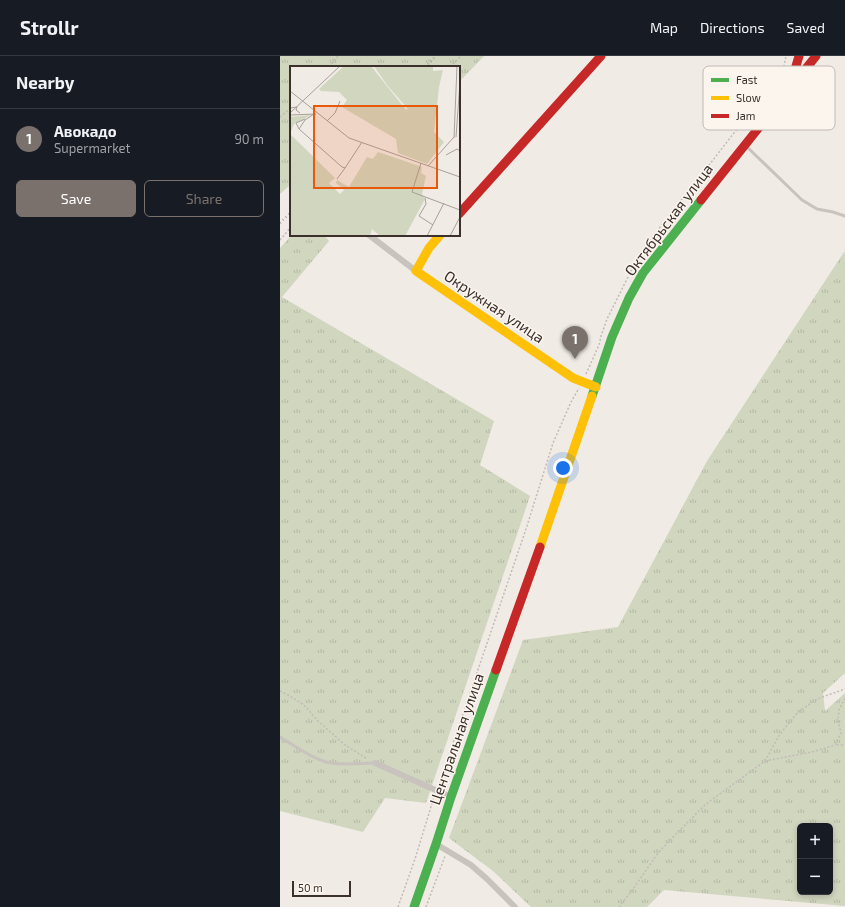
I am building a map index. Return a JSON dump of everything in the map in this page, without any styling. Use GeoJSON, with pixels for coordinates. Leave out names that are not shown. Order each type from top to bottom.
{"type":"FeatureCollection","features":[{"type":"Feature","properties":{"kind":"main road"},"geometry":{"type":"LineString","coordinates":[[460,213],[601,56]]}},
{"type":"Feature","properties":{"kind":"main road"},"geometry":{"type":"LineString","coordinates":[[796,66],[799,56]]}},
{"type":"Feature","properties":{"kind":"main road","name":"Октябрьская улица"},"geometry":{"type":"LineString","coordinates":[[808,66],[816,56]]}},
{"type":"Feature","properties":{"kind":"main road","name":"Октябрьская улица"},"geometry":{"type":"LineString","coordinates":[[528,581],[612,337],[629,298],[643,273],[757,130]]}},
{"type":"Feature","properties":{"kind":"main road"},"geometry":{"type":"LineString","coordinates":[[416,271],[429,248],[439,236]]}},
{"type":"Feature","properties":{"kind":"main road","name":"Окружная улица"},"geometry":{"type":"LineString","coordinates":[[416,271],[573,378],[596,386]]}},
{"type":"Feature","properties":{"kind":"main road","name":"Центральная улица"},"geometry":{"type":"LineString","coordinates":[[414,907],[451,797],[528,581]]}},
{"type":"Feature","properties":{"kind":"street"},"geometry":{"type":"LineString","coordinates":[[370,236],[416,271]]}},
{"type":"Feature","properties":{"kind":"street"},"geometry":{"type":"LineString","coordinates":[[375,763],[451,797]]}},
{"type":"Feature","properties":{"kind":"street"},"geometry":{"type":"LineString","coordinates":[[436,844],[467,863],[487,879],[515,907]]}},
{"type":"Feature","properties":{"kind":"lane"},"geometry":{"type":"LineString","coordinates":[[745,145],[802,200],[817,209],[845,216]]}},
{"type":"Feature","properties":{"kind":"lane"},"geometry":{"type":"LineString","coordinates":[[280,737],[311,756],[327,762],[343,764],[375,763]]}},
{"type":"Feature","properties":{"kind":"path"},"geometry":{"type":"LineString","coordinates":[[330,66],[338,56]]}},
{"type":"Feature","properties":{"kind":"path"},"geometry":{"type":"LineString","coordinates":[[451,66],[461,56]]}},
{"type":"Feature","properties":{"kind":"path"},"geometry":{"type":"LineString","coordinates":[[784,66],[786,56]]}},
{"type":"Feature","properties":{"kind":"path"},"geometry":{"type":"LineString","coordinates":[[280,117],[290,109]]}},
{"type":"Feature","properties":{"kind":"path"},"geometry":{"type":"LineString","coordinates":[[398,907],[415,859],[436,791],[526,529],[553,443],[571,402],[583,382],[599,345],[607,319],[639,255],[737,130]]}},
{"type":"Feature","properties":{"kind":"path"},"geometry":{"type":"LineString","coordinates":[[280,240],[290,228]]}},
{"type":"Feature","properties":{"kind":"path"},"geometry":{"type":"LineString","coordinates":[[619,907],[658,854],[706,804],[765,761],[780,734],[798,712],[817,699],[845,689]]}},
{"type":"Feature","properties":{"kind":"path"},"geometry":{"type":"LineString","coordinates":[[280,691],[304,705],[318,721],[345,745],[375,763]]}},
{"type":"Feature","properties":{"kind":"path"},"geometry":{"type":"LineString","coordinates":[[835,746],[841,733],[838,720],[839,710],[845,698]]}},
{"type":"Feature","properties":{"kind":"path"},"geometry":{"type":"LineString","coordinates":[[765,761],[845,745]]}},
{"type":"Feature","properties":{"kind":"path"},"geometry":{"type":"LineString","coordinates":[[426,907],[447,851]]}},
{"type":"Feature","properties":{"kind":"green space"},"geometry":{"type":"Polygon","coordinates":[[[280,56],[484,56],[460,81],[460,66],[290,66],[290,185],[280,194],[280,56]]]}},
{"type":"Feature","properties":{"kind":"green space"},"geometry":{"type":"Polygon","coordinates":[[[291,236],[325,236],[329,241],[282,297],[494,421],[480,465],[530,496],[426,803],[385,798],[363,832],[280,811],[280,248],[291,236]]]}},
{"type":"Feature","properties":{"kind":"green space"},"geometry":{"type":"Polygon","coordinates":[[[844,252],[845,673],[823,693],[825,711],[845,693],[845,906],[664,890],[647,907],[531,907],[493,871],[449,838],[523,640],[618,627],[707,461],[844,252]]]}},
{"type":"Feature","properties":{"kind":"railway"},"geometry":{"type":"LineString","coordinates":[[426,66],[436,56]]}},
{"type":"Feature","properties":{"kind":"railway"},"geometry":{"type":"LineString","coordinates":[[280,223],[290,213]]}},
{"type":"Feature","properties":{"kind":"traffic: fast"},"geometry":{"type":"LineString","coordinates":[[592,396],[612,337],[629,298],[643,273],[701,200]]}},
{"type":"Feature","properties":{"kind":"traffic: fast"},"geometry":{"type":"LineString","coordinates":[[414,907],[496,670]]}},
{"type":"Feature","properties":{"kind":"traffic: slow"},"geometry":{"type":"LineString","coordinates":[[439,236],[429,248],[416,271],[573,378],[596,387]]}},
{"type":"Feature","properties":{"kind":"traffic: slow"},"geometry":{"type":"LineString","coordinates":[[540,547],[592,396]]}},
{"type":"Feature","properties":{"kind":"traffic: jam"},"geometry":{"type":"LineString","coordinates":[[460,213],[601,56]]}},
{"type":"Feature","properties":{"kind":"traffic: jam"},"geometry":{"type":"LineString","coordinates":[[796,66],[799,56]]}},
{"type":"Feature","properties":{"kind":"traffic: jam"},"geometry":{"type":"LineString","coordinates":[[808,66],[816,56]]}},
{"type":"Feature","properties":{"kind":"traffic: jam"},"geometry":{"type":"LineString","coordinates":[[701,200],[757,130]]}},
{"type":"Feature","properties":{"kind":"traffic: jam"},"geometry":{"type":"LineString","coordinates":[[496,670],[540,547]]}},
{"type":"Feature","properties":{"kind":"place","name":"Авокадо"},"geometry":{"type":"Point","coordinates":[575,359]}}]}
